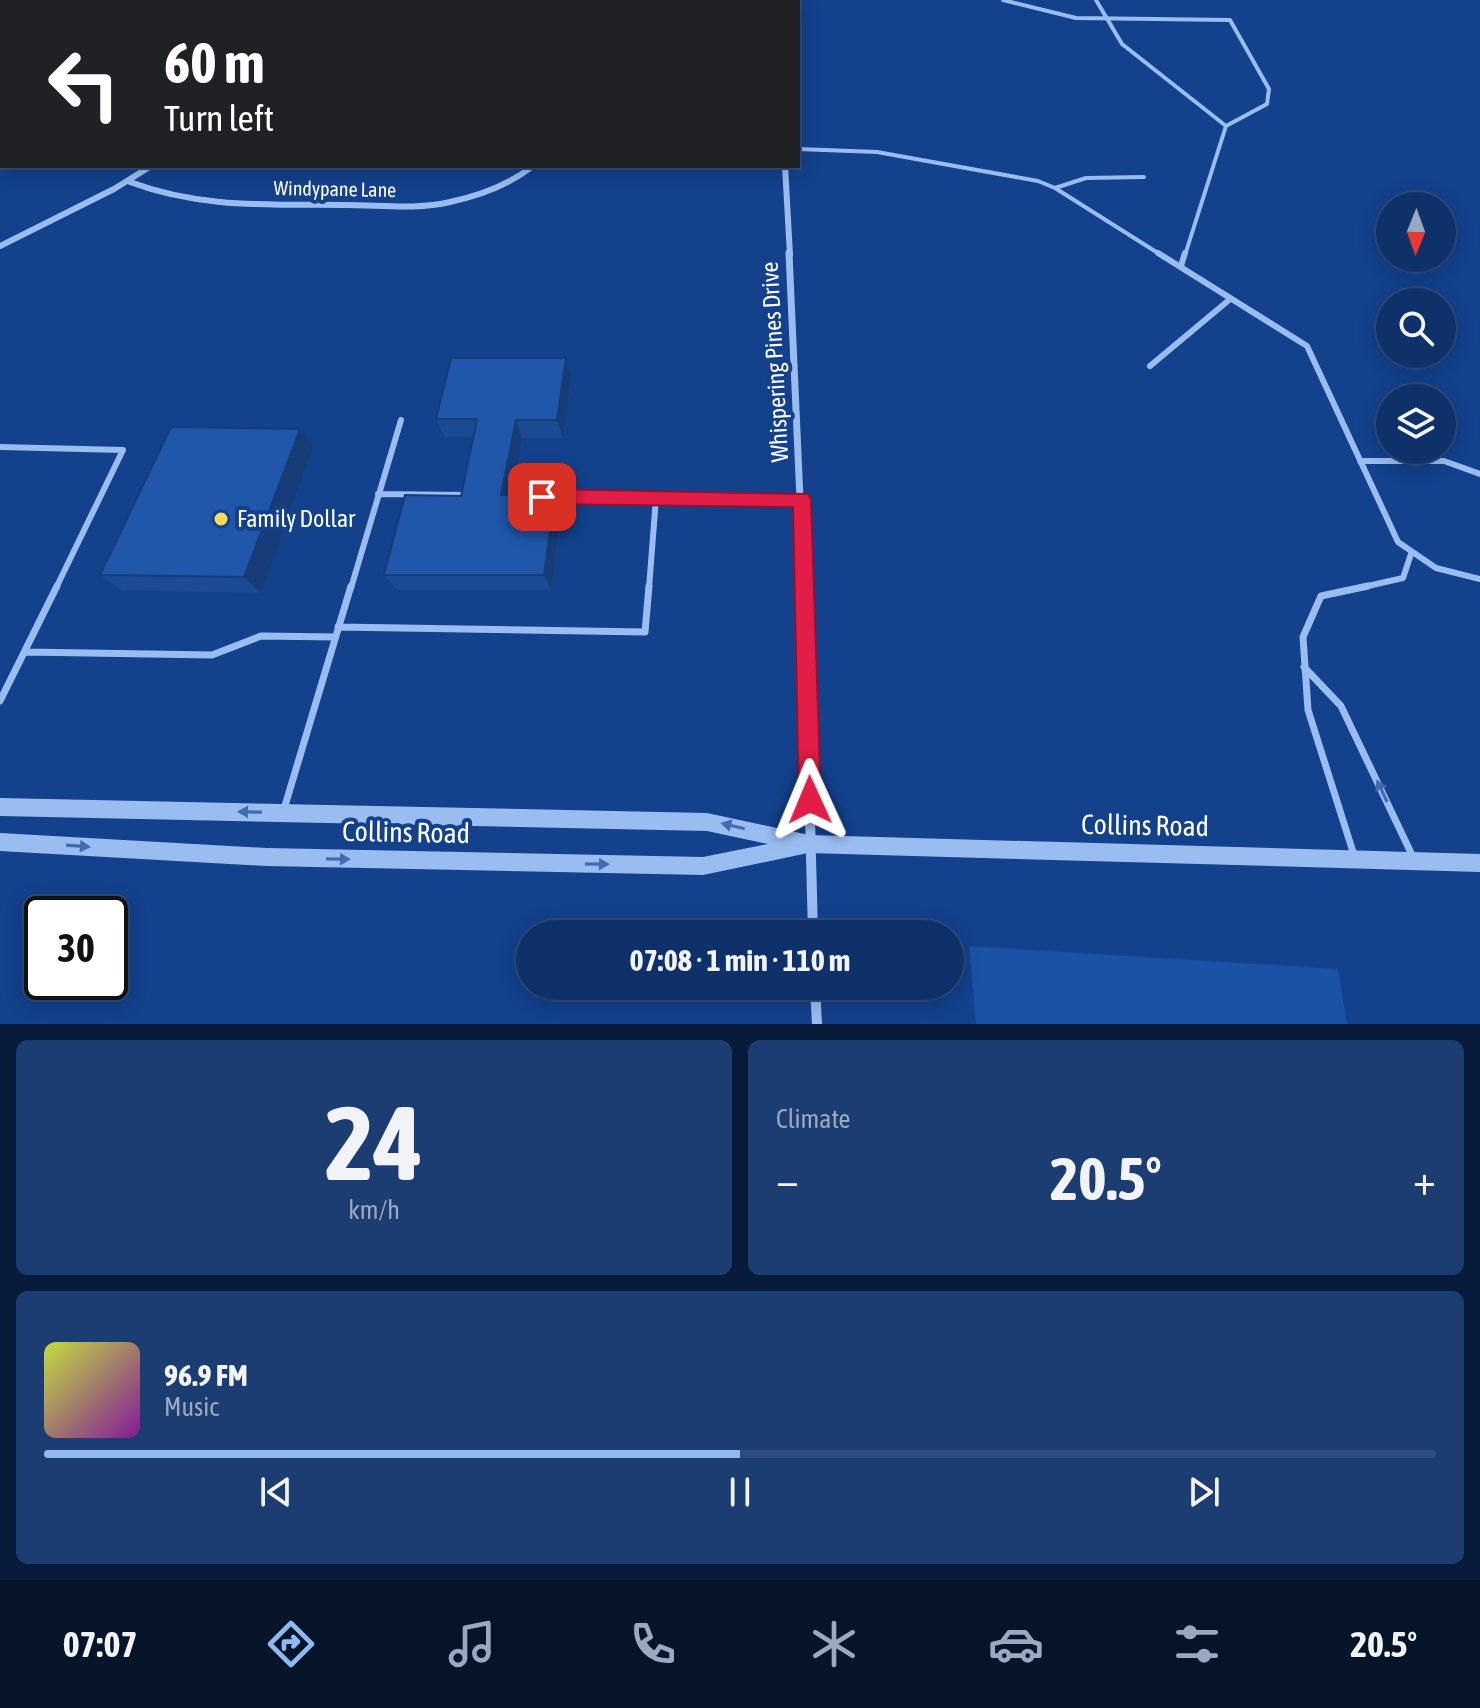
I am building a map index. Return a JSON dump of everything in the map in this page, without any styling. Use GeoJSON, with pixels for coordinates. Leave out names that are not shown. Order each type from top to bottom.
{"type":"FeatureCollection","features":[{"type":"Feature","properties":{"kind":"street"},"geometry":{"type":"LineString","coordinates":[[0,246],[130,182],[148,168]]}},
{"type":"Feature","properties":{"kind":"street","name":"Windypane Lane"},"geometry":{"type":"LineString","coordinates":[[130,182],[168,196],[226,203],[411,206],[448,203],[483,192],[520,176],[530,168]]}},
{"type":"Feature","properties":{"kind":"street","name":"Whispering Pines Drive"},"geometry":{"type":"LineString","coordinates":[[785,168],[802,499],[812,920]]}},
{"type":"Feature","properties":{"kind":"street","name":"Collins Road"},"geometry":{"type":"LineString","coordinates":[[1,805],[707,822],[809,844],[1480,863]]}},
{"type":"Feature","properties":{"kind":"street","name":"Collins Road"},"geometry":{"type":"LineString","coordinates":[[0,842],[267,857],[703,866],[809,844]]}},
{"type":"Feature","properties":{"kind":"street"},"geometry":{"type":"LineString","coordinates":[[816,1000],[817,1024]]}},
{"type":"Feature","properties":{"kind":"lane"},"geometry":{"type":"LineString","coordinates":[[1003,0],[1076,18],[1230,20],[1269,89],[1267,104],[1226,126],[1181,266]]}},
{"type":"Feature","properties":{"kind":"lane"},"geometry":{"type":"LineString","coordinates":[[1096,0],[1122,44],[1226,126]]}},
{"type":"Feature","properties":{"kind":"lane"},"geometry":{"type":"LineString","coordinates":[[800,149],[877,152],[1038,181],[1055,188],[1181,266],[1229,300],[1307,346],[1398,542],[1411,554],[1438,569],[1480,579]]}},
{"type":"Feature","properties":{"kind":"lane"},"geometry":{"type":"LineString","coordinates":[[1055,188],[1086,178],[1144,177]]}},
{"type":"Feature","properties":{"kind":"lane"},"geometry":{"type":"LineString","coordinates":[[1150,366],[1229,300]]}},
{"type":"Feature","properties":{"kind":"lane"},"geometry":{"type":"LineString","coordinates":[[283,813],[401,420]]}},
{"type":"Feature","properties":{"kind":"lane"},"geometry":{"type":"LineString","coordinates":[[0,447],[123,450],[0,701]]}},
{"type":"Feature","properties":{"kind":"lane"},"geometry":{"type":"LineString","coordinates":[[1360,461],[1444,461],[1480,474]]}},
{"type":"Feature","properties":{"kind":"lane"},"geometry":{"type":"LineString","coordinates":[[378,494],[471,495]]}},
{"type":"Feature","properties":{"kind":"lane"},"geometry":{"type":"LineString","coordinates":[[546,497],[802,499]]}},
{"type":"Feature","properties":{"kind":"lane"},"geometry":{"type":"LineString","coordinates":[[338,627],[645,632],[656,498]]}},
{"type":"Feature","properties":{"kind":"lane"},"geometry":{"type":"LineString","coordinates":[[1356,859],[1308,710],[1303,637],[1321,596],[1403,578],[1411,554]]}},
{"type":"Feature","properties":{"kind":"lane"},"geometry":{"type":"LineString","coordinates":[[25,652],[212,655],[261,636],[335,637]]}},
{"type":"Feature","properties":{"kind":"lane"},"geometry":{"type":"LineString","coordinates":[[1304,667],[1341,706],[1415,861]]}},
{"type":"Feature","properties":{"kind":"shaded area"},"geometry":{"type":"Polygon","coordinates":[[[969,946],[1338,969],[1347,1024],[976,1024],[969,946]]]}},
{"type":"Feature","properties":{"kind":"building"},"geometry":{"type":"Polygon","coordinates":[[[451,358],[566,358],[557,420],[516,420],[501,495],[555,495],[544,575],[384,575],[405,495],[461,496],[477,419],[436,419],[451,358]]]}},
{"type":"Feature","properties":{"kind":"building","name":"Family Dollar"},"geometry":{"type":"Polygon","coordinates":[[[171,427],[300,429],[244,577],[100,575],[171,427]]]}},
{"type":"Feature","properties":{"kind":"place","name":"Family Dollar"},"geometry":{"type":"Point","coordinates":[221,519]}},
{"type":"Feature","properties":{"kind":"route"},"geometry":{"type":"LineString","coordinates":[[542,497],[802,499],[810,800]]}}]}
